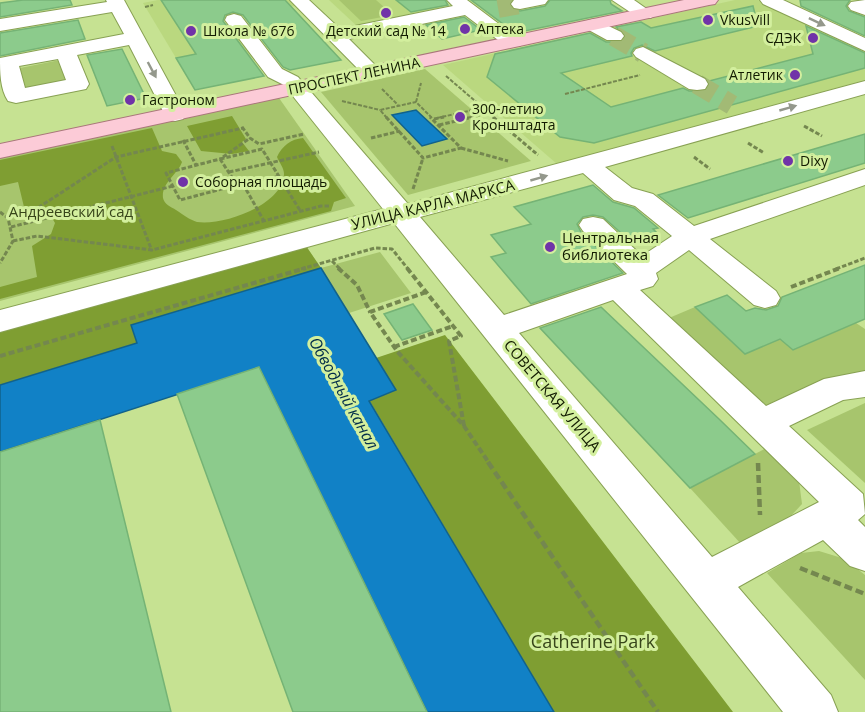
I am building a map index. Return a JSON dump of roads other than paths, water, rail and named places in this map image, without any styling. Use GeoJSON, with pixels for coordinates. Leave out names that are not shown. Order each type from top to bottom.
{"type":"FeatureCollection","features":[{"type":"Feature","properties":{"kind":"main road","name":"ПРОСПЕКТ ЛЕНИНА"},"geometry":{"type":"LineString","coordinates":[[0,151],[175,118],[294,84],[371,74],[634,7],[675,0]]}},
{"type":"Feature","properties":{"kind":"main road","name":"ПРОСПЕКТ ЛЕНИНА"},"geometry":{"type":"LineString","coordinates":[[509,39],[594,25],[634,7],[709,0]]}},
{"type":"Feature","properties":{"kind":"main road","name":"ПРОСПЕКТ ЛЕНИНА"},"geometry":{"type":"LineString","coordinates":[[0,142],[175,118]]}},
{"type":"Feature","properties":{"kind":"street"},"geometry":{"type":"LineString","coordinates":[[300,0],[371,74]]}},
{"type":"Feature","properties":{"kind":"street"},"geometry":{"type":"LineString","coordinates":[[520,4],[539,0]]}},
{"type":"Feature","properties":{"kind":"street"},"geometry":{"type":"LineString","coordinates":[[769,0],[865,45]]}},
{"type":"Feature","properties":{"kind":"street"},"geometry":{"type":"LineString","coordinates":[[0,25],[116,3],[175,118]]}},
{"type":"Feature","properties":{"kind":"street"},"geometry":{"type":"LineString","coordinates":[[865,4],[857,6],[865,10]]}},
{"type":"Feature","properties":{"kind":"street"},"geometry":{"type":"LineString","coordinates":[[335,36],[466,7],[498,8]]}},
{"type":"Feature","properties":{"kind":"street"},"geometry":{"type":"LineString","coordinates":[[466,7],[509,39]]}},
{"type":"Feature","properties":{"kind":"street","name":"СОВЕТСКАЯ УЛИЦА"},"geometry":{"type":"LineString","coordinates":[[234,20],[275,73],[294,84],[407,202],[497,329],[814,712]]}},
{"type":"Feature","properties":{"kind":"street"},"geometry":{"type":"LineString","coordinates":[[594,25],[614,36]]}},
{"type":"Feature","properties":{"kind":"street"},"geometry":{"type":"LineString","coordinates":[[66,52],[78,84],[16,96],[4,63],[135,38]]}},
{"type":"Feature","properties":{"kind":"street"},"geometry":{"type":"LineString","coordinates":[[643,53],[697,84]]}},
{"type":"Feature","properties":{"kind":"street","name":"УЛИЦА КАРЛА МАРКСА"},"geometry":{"type":"LineString","coordinates":[[0,321],[357,223],[407,202],[598,161],[860,92]]}},
{"type":"Feature","properties":{"kind":"street"},"geometry":{"type":"LineString","coordinates":[[732,105],[755,118]]}},
{"type":"Feature","properties":{"kind":"street"},"geometry":{"type":"LineString","coordinates":[[598,161],[623,194],[644,200],[765,298]]}},
{"type":"Feature","properties":{"kind":"street"},"geometry":{"type":"LineString","coordinates":[[497,329],[629,278],[690,237],[865,177]]}},
{"type":"Feature","properties":{"kind":"street"},"geometry":{"type":"LineString","coordinates":[[593,225],[629,278],[761,424],[849,506],[706,582]]}},
{"type":"Feature","properties":{"kind":"street"},"geometry":{"type":"LineString","coordinates":[[761,424],[836,388],[865,384]]}},
{"type":"Feature","properties":{"kind":"street"},"geometry":{"type":"LineString","coordinates":[[828,518],[865,553]]}},
{"type":"Feature","properties":{"kind":"water"},"geometry":{"type":"Polygon","coordinates":[[[416,110],[447,139],[422,146],[392,115],[416,110]]]}},
{"type":"Feature","properties":{"kind":"water","name":"Обводный канал"},"geometry":{"type":"Polygon","coordinates":[[[321,268],[396,390],[369,401],[554,712],[427,712],[259,368],[0,452],[0,385],[137,343],[131,325],[321,268]]]}},
{"type":"Feature","properties":{"kind":"tunnel"},"geometry":{"type":"LineString","coordinates":[[498,8],[520,4]]}},
{"type":"Feature","properties":{"kind":"tunnel"},"geometry":{"type":"LineString","coordinates":[[614,36],[643,53]]}},
{"type":"Feature","properties":{"kind":"tunnel"},"geometry":{"type":"LineString","coordinates":[[697,84],[732,105]]}},
{"type":"Feature","properties":{"kind":"place","name":"Детский сад № 14"},"geometry":{"type":"Point","coordinates":[386,13]}},
{"type":"Feature","properties":{"kind":"place","name":"VkusVill"},"geometry":{"type":"Point","coordinates":[708,20]}},
{"type":"Feature","properties":{"kind":"place","name":"Аптека"},"geometry":{"type":"Point","coordinates":[465,29]}},
{"type":"Feature","properties":{"kind":"place","name":"Школа № 676"},"geometry":{"type":"Point","coordinates":[191,31]}},
{"type":"Feature","properties":{"kind":"place","name":"СДЭК"},"geometry":{"type":"Point","coordinates":[813,38]}},
{"type":"Feature","properties":{"kind":"place","name":"Атлетик"},"geometry":{"type":"Point","coordinates":[795,75]}},
{"type":"Feature","properties":{"kind":"place","name":"Гастроном"},"geometry":{"type":"Point","coordinates":[130,100]}},
{"type":"Feature","properties":{"kind":"place","name":"300-летию Кронштадта"},"geometry":{"type":"Point","coordinates":[460,117]}},
{"type":"Feature","properties":{"kind":"place","name":"Dixy"},"geometry":{"type":"Point","coordinates":[788,161]}},
{"type":"Feature","properties":{"kind":"place","name":"Соборная площадь"},"geometry":{"type":"Point","coordinates":[183,182]}},
{"type":"Feature","properties":{"kind":"place","name":"Центральная библиотека"},"geometry":{"type":"Point","coordinates":[550,247]}},
{"type":"Feature","properties":{"kind":"park label","name":"Андреевский сад"},"geometry":{"type":"Point","coordinates":[71,212]}},
{"type":"Feature","properties":{"kind":"park label","name":"Catherine Park"},"geometry":{"type":"Point","coordinates":[593,642]}}]}
